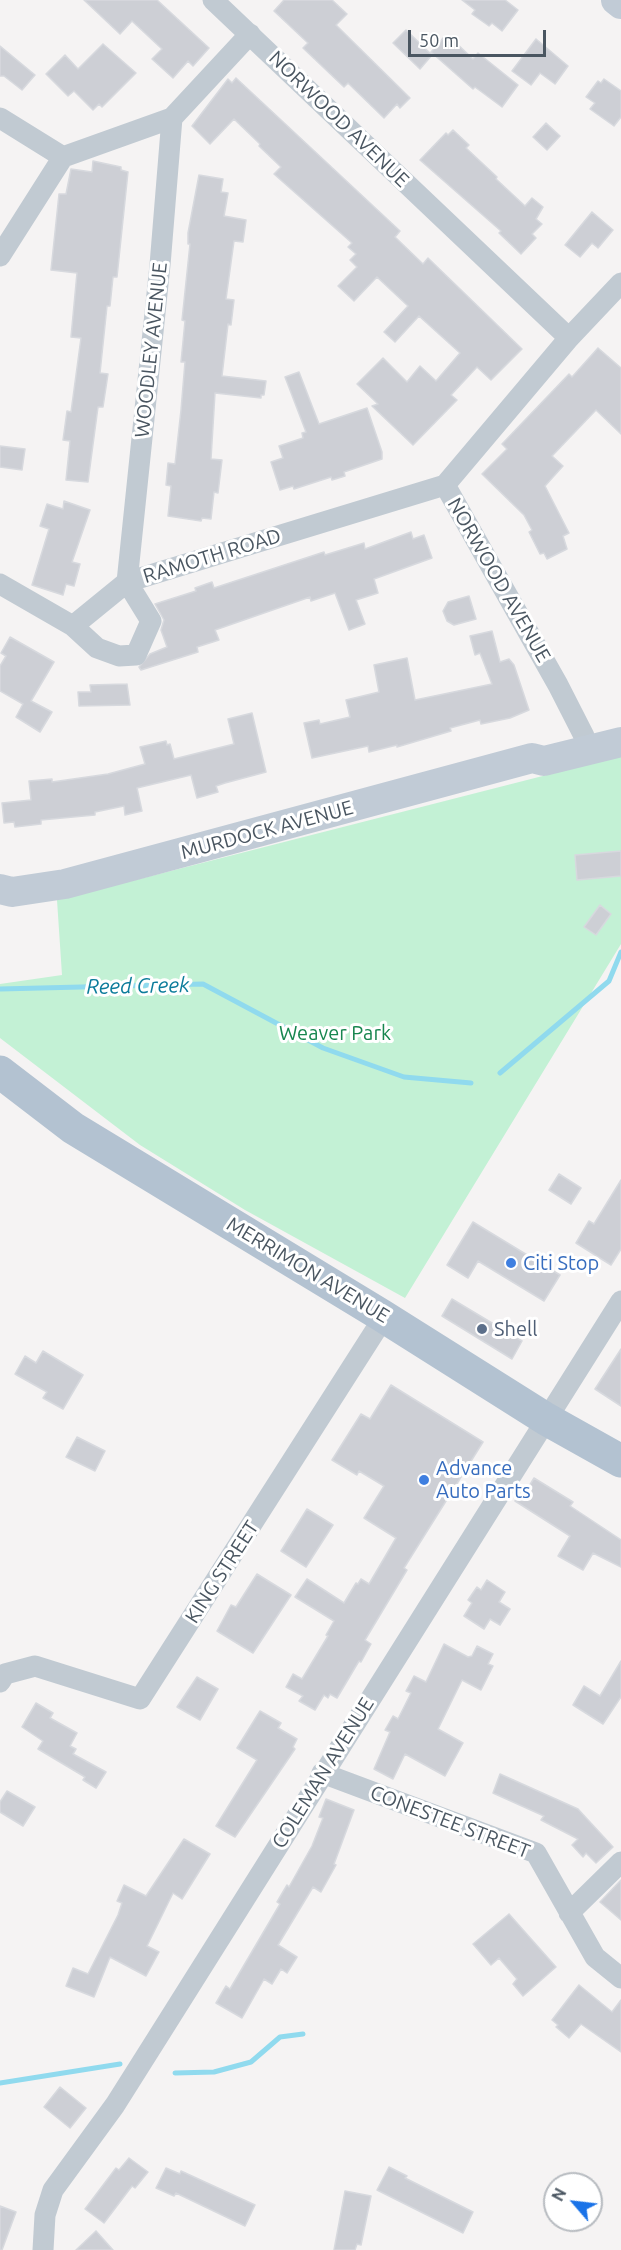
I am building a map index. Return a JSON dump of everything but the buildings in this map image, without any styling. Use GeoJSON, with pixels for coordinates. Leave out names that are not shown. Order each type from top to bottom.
{"type":"FeatureCollection","features":[{"type":"Feature","properties":{"kind":"main road","name":"MERRIMON AVENUE"},"geometry":{"type":"LineString","coordinates":[[0,1072],[73,1128],[384,1317],[546,1419],[621,1461]]}},
{"type":"Feature","properties":{"kind":"street","name":"NORWOOD AVENUE"},"geometry":{"type":"LineString","coordinates":[[213,0],[569,338]]}},
{"type":"Feature","properties":{"kind":"street"},"geometry":{"type":"LineString","coordinates":[[616,0],[621,4]]}},
{"type":"Feature","properties":{"kind":"street"},"geometry":{"type":"LineString","coordinates":[[0,256],[63,157],[172,118],[250,34]]}},
{"type":"Feature","properties":{"kind":"street"},"geometry":{"type":"LineString","coordinates":[[0,118],[63,157]]}},
{"type":"Feature","properties":{"kind":"street","name":"WOODLEY AVENUE"},"geometry":{"type":"LineString","coordinates":[[127,582],[160,265],[172,118]]}},
{"type":"Feature","properties":{"kind":"street","name":"NORWOOD AVENUE"},"geometry":{"type":"LineString","coordinates":[[585,744],[558,685],[445,485],[569,338],[621,283]]}},
{"type":"Feature","properties":{"kind":"street","name":"RAMOTH ROAD"},"geometry":{"type":"LineString","coordinates":[[73,626],[127,582],[445,485]]}},
{"type":"Feature","properties":{"kind":"street"},"geometry":{"type":"LineString","coordinates":[[0,584],[73,626],[97,648],[119,656],[136,655],[151,621],[127,582]]}},
{"type":"Feature","properties":{"kind":"street","name":"MURDOCK AVENUE"},"geometry":{"type":"LineString","coordinates":[[585,744],[621,726]]}},
{"type":"Feature","properties":{"kind":"street","name":"MURDOCK AVENUE"},"geometry":{"type":"LineString","coordinates":[[0,889],[12,892],[65,884],[532,758],[540,748],[621,742]]}},
{"type":"Feature","properties":{"kind":"street","name":"COLEMAN AVENUE"},"geometry":{"type":"LineString","coordinates":[[43,2250],[45,2215],[53,2190],[115,2105],[621,1301]]}},
{"type":"Feature","properties":{"kind":"street","name":"KING STREET"},"geometry":{"type":"LineString","coordinates":[[0,1682],[5,1674],[35,1666],[140,1699],[384,1317]]}},
{"type":"Feature","properties":{"kind":"street","name":"CONESTEE STREET"},"geometry":{"type":"LineString","coordinates":[[322,1773],[536,1853],[595,1957],[621,1978]]}},
{"type":"Feature","properties":{"kind":"street"},"geometry":{"type":"LineString","coordinates":[[569,1913],[621,1862]]}},
{"type":"Feature","properties":{"kind":"green space","name":"Weaver Park"},"geometry":{"type":"Polygon","coordinates":[[[621,756],[621,944],[405,1298],[245,1210],[140,1145],[0,1038],[0,984],[62,975],[57,900],[621,756]]]}},
{"type":"Feature","properties":{"kind":"waterway","name":"Reed Creek"},"geometry":{"type":"LineString","coordinates":[[500,1073],[609,981],[621,952]]}},
{"type":"Feature","properties":{"kind":"waterway","name":"Reed Creek"},"geometry":{"type":"LineString","coordinates":[[0,989],[203,984],[323,1048],[404,1077],[471,1083]]}},
{"type":"Feature","properties":{"kind":"waterway"},"geometry":{"type":"LineString","coordinates":[[175,2073],[214,2072],[251,2062],[280,2037],[303,2034]]}},
{"type":"Feature","properties":{"kind":"waterway"},"geometry":{"type":"LineString","coordinates":[[0,2083],[120,2064]]}},
{"type":"Feature","properties":{"kind":"place","name":"Citi Stop"},"geometry":{"type":"Point","coordinates":[511,1263]}},
{"type":"Feature","properties":{"kind":"place","name":"Shell"},"geometry":{"type":"Point","coordinates":[482,1329]}},
{"type":"Feature","properties":{"kind":"place","name":"Advance Auto Parts"},"geometry":{"type":"Point","coordinates":[424,1480]}}]}
